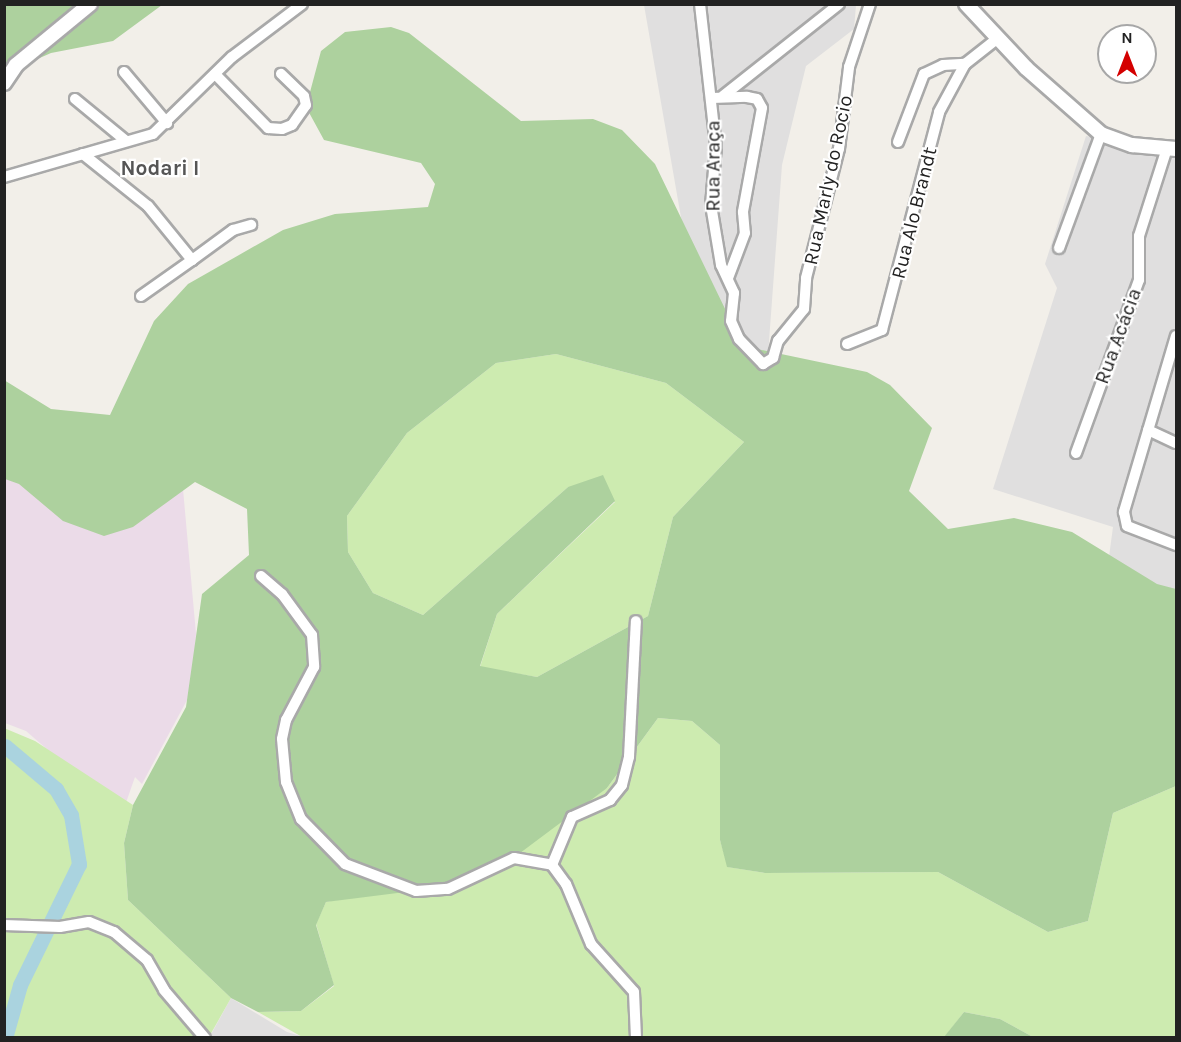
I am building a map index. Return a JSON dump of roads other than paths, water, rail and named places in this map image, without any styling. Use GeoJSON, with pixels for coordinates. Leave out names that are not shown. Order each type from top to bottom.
{"type":"FeatureCollection","features":[{"type":"Feature","properties":{"kind":"street"},"geometry":{"type":"LineString","coordinates":[[4,83],[16,65],[90,4]]}},
{"type":"Feature","properties":{"kind":"street"},"geometry":{"type":"LineString","coordinates":[[4,177],[153,134],[167,123],[215,74],[302,4]]}},
{"type":"Feature","properties":{"kind":"street","name":"Rua Araça"},"geometry":{"type":"LineString","coordinates":[[700,4],[717,97],[716,159],[711,205],[728,278],[734,293],[731,321],[739,339],[763,363],[773,358],[775,349]]}},
{"type":"Feature","properties":{"kind":"street"},"geometry":{"type":"LineString","coordinates":[[717,97],[839,4]]}},
{"type":"Feature","properties":{"kind":"street","name":"Rua Marly do Rocio"},"geometry":{"type":"LineString","coordinates":[[775,349],[804,309],[806,278],[839,149],[849,67],[870,4]]}},
{"type":"Feature","properties":{"kind":"street"},"geometry":{"type":"LineString","coordinates":[[966,4],[998,38],[1101,135],[1132,145],[1172,148]]}},
{"type":"Feature","properties":{"kind":"street","name":"Rua Alo Brandt"},"geometry":{"type":"LineString","coordinates":[[847,344],[882,330],[939,112],[965,64],[998,38]]}},
{"type":"Feature","properties":{"kind":"street","name":"Rua Alo Brandt"},"geometry":{"type":"LineString","coordinates":[[898,142],[924,74],[943,65],[965,64]]}},
{"type":"Feature","properties":{"kind":"street"},"geometry":{"type":"LineString","coordinates":[[124,72],[167,123]]}},
{"type":"Feature","properties":{"kind":"street"},"geometry":{"type":"LineString","coordinates":[[215,74],[268,128],[282,129],[306,105],[304,96],[281,74]]}},
{"type":"Feature","properties":{"kind":"street"},"geometry":{"type":"LineString","coordinates":[[717,97],[757,99],[762,108],[743,212],[745,233],[728,278]]}},
{"type":"Feature","properties":{"kind":"street"},"geometry":{"type":"LineString","coordinates":[[75,99],[126,141]]}},
{"type":"Feature","properties":{"kind":"street"},"geometry":{"type":"LineString","coordinates":[[1059,248],[1101,135]]}},
{"type":"Feature","properties":{"kind":"street","name":"Rua Acácia"},"geometry":{"type":"LineString","coordinates":[[1076,453],[1139,280],[1139,236],[1172,148]]}},
{"type":"Feature","properties":{"kind":"street"},"geometry":{"type":"LineString","coordinates":[[83,154],[148,206],[192,260]]}},
{"type":"Feature","properties":{"kind":"street"},"geometry":{"type":"LineString","coordinates":[[141,296],[233,230],[251,225]]}},
{"type":"Feature","properties":{"kind":"street"},"geometry":{"type":"LineString","coordinates":[[1176,339],[1124,512],[1128,526],[1176,545]]}},
{"type":"Feature","properties":{"kind":"street"},"geometry":{"type":"LineString","coordinates":[[1148,430],[1176,443]]}},
{"type":"Feature","properties":{"kind":"street"},"geometry":{"type":"LineString","coordinates":[[261,576],[282,594],[307,626],[314,651],[309,683],[286,720],[282,739],[286,782],[301,819],[345,864],[416,891],[434,892],[472,880],[504,861],[552,865],[566,884],[591,944],[634,992],[636,1038]]}},
{"type":"Feature","properties":{"kind":"street"},"geometry":{"type":"LineString","coordinates":[[552,865],[572,817],[610,800],[622,785],[629,758],[636,621]]}},
{"type":"Feature","properties":{"kind":"street"},"geometry":{"type":"LineString","coordinates":[[4,925],[25,928],[89,922],[114,932],[147,960],[164,990],[205,1038]]}},
{"type":"Feature","properties":{"kind":"waterway"},"geometry":{"type":"LineString","coordinates":[[5,746],[56,789],[71,815],[79,864],[20,985],[5,1038]]}},
{"type":"Feature","properties":{"kind":"district","name":"Nodari I"},"geometry":{"type":"Point","coordinates":[160,168]}}]}
